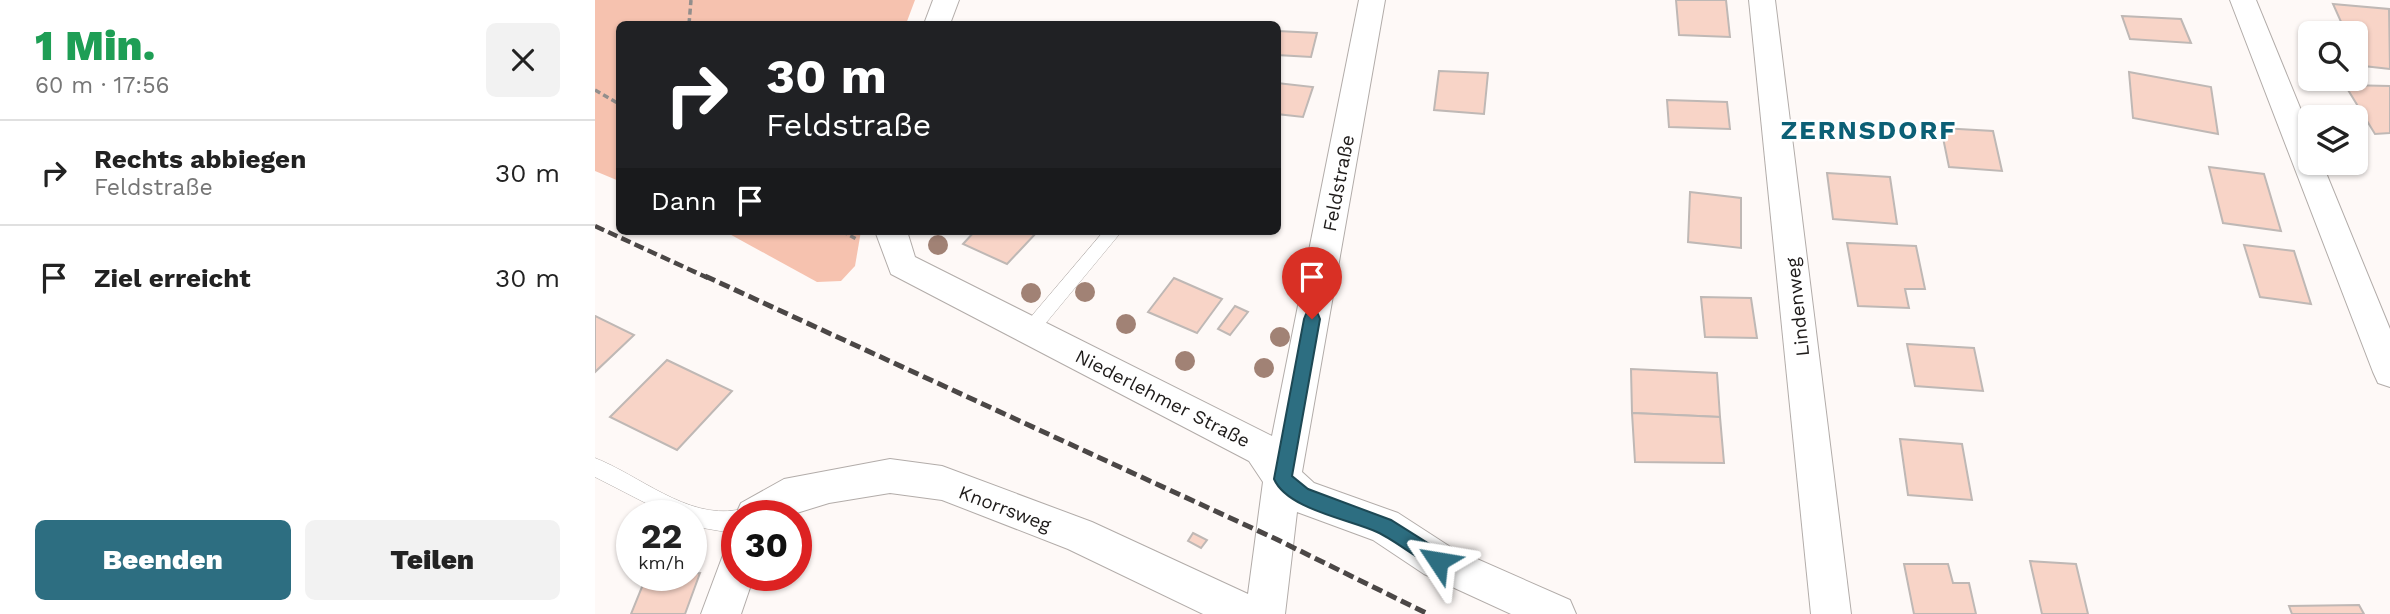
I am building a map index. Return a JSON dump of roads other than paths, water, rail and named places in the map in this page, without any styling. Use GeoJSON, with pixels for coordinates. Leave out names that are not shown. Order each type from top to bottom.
{"type":"FeatureCollection","features":[{"type":"Feature","properties":{"kind":"street"},"geometry":{"type":"LineString","coordinates":[[938,21],[946,0]]}},
{"type":"Feature","properties":{"kind":"street","name":"Feldstraße"},"geometry":{"type":"LineString","coordinates":[[1265,614],[1282,479],[1371,0]]}},
{"type":"Feature","properties":{"kind":"street","name":"Lindenweg"},"geometry":{"type":"LineString","coordinates":[[1762,0],[1831,614]]}},
{"type":"Feature","properties":{"kind":"street"},"geometry":{"type":"LineString","coordinates":[[2243,0],[2390,372]]}},
{"type":"Feature","properties":{"kind":"street","name":"Niederlehmer Straße"},"geometry":{"type":"LineString","coordinates":[[892,235],[902,265],[1262,449],[1282,479],[1302,496],[1385,526],[1438,561],[1556,614]]}},
{"type":"Feature","properties":{"kind":"street","name":"Knorrsweg"},"geometry":{"type":"LineString","coordinates":[[779,500],[829,486],[890,476],[942,484],[1079,535],[1247,614]]}},
{"type":"Feature","properties":{"kind":"street"},"geometry":{"type":"LineString","coordinates":[[721,614],[729,591]]}},
{"type":"Feature","properties":{"kind":"lane"},"geometry":{"type":"LineString","coordinates":[[1030,330],[1111,235]]}},
{"type":"Feature","properties":{"kind":"lane"},"geometry":{"type":"LineString","coordinates":[[595,467],[660,500]]}},
{"type":"Feature","properties":{"kind":"railway"},"geometry":{"type":"LineString","coordinates":[[595,226],[708,278]]}},
{"type":"Feature","properties":{"kind":"railway"},"geometry":{"type":"LineString","coordinates":[[705,276],[1276,539],[1428,614]]}},
{"type":"Feature","properties":{"kind":"district","name":"ZERNSDORF"},"geometry":{"type":"Point","coordinates":[1869,130]}}]}
